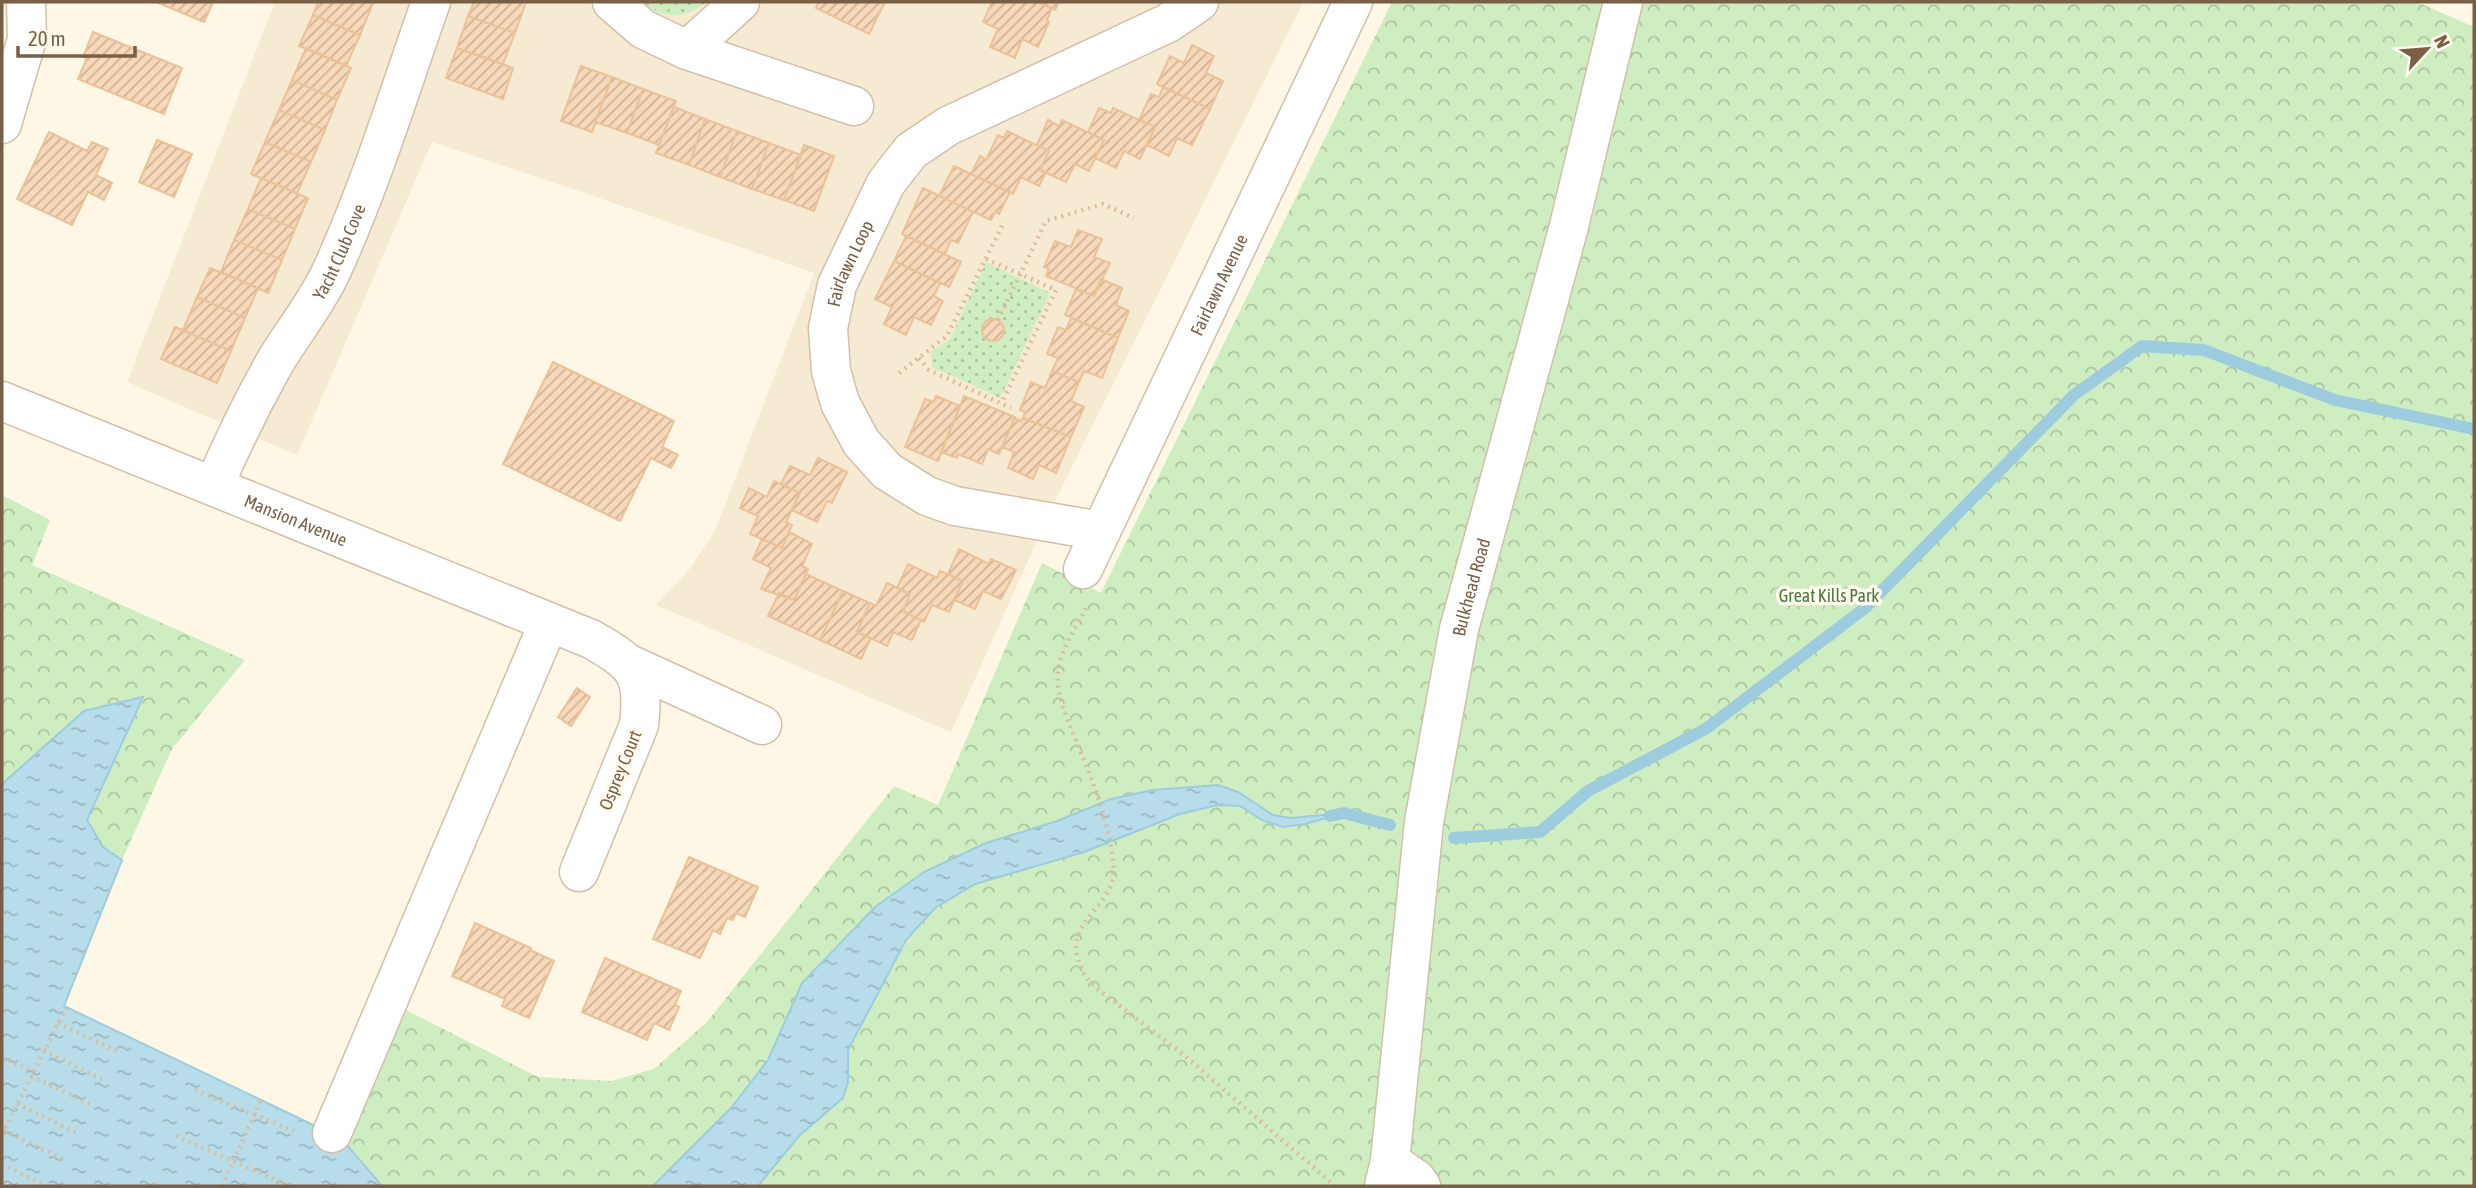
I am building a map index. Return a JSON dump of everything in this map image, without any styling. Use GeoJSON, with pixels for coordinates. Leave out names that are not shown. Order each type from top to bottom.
{"type":"FeatureCollection","features":[{"type":"Feature","properties":{"kind":"street"},"geometry":{"type":"LineString","coordinates":[[2,16],[18,2]]}},
{"type":"Feature","properties":{"kind":"street"},"geometry":{"type":"LineString","coordinates":[[2,124],[27,38],[26,2]]}},
{"type":"Feature","properties":{"kind":"street","name":"Yacht Club Cove"},"geometry":{"type":"LineString","coordinates":[[214,486],[240,425],[330,274],[353,220],[431,2]]}},
{"type":"Feature","properties":{"kind":"street"},"geometry":{"type":"LineString","coordinates":[[612,2],[643,29],[687,50],[854,106]]}},
{"type":"Feature","properties":{"kind":"street"},"geometry":{"type":"LineString","coordinates":[[687,50],[740,2]]}},
{"type":"Feature","properties":{"kind":"street","name":"Fairlawn Loop"},"geometry":{"type":"LineString","coordinates":[[1101,531],[954,506],[926,496],[887,471],[861,442],[840,403],[831,371],[828,328],[836,285],[886,183],[911,151],[948,126],[1156,29],[1199,2]]}},
{"type":"Feature","properties":{"kind":"street","name":"Fairlawn Avenue"},"geometry":{"type":"LineString","coordinates":[[1088,583],[1101,531],[1353,2]]}},
{"type":"Feature","properties":{"kind":"street","name":"Bulkhead Road"},"geometry":{"type":"LineString","coordinates":[[1387,1174],[1424,822],[1459,629],[1568,230],[1623,2]]}},
{"type":"Feature","properties":{"kind":"street","name":"Mansion Avenue"},"geometry":{"type":"LineString","coordinates":[[2,401],[591,639],[631,665]]}},
{"type":"Feature","properties":{"kind":"street"},"geometry":{"type":"LineString","coordinates":[[316,1133],[549,622]]}},
{"type":"Feature","properties":{"kind":"street"},"geometry":{"type":"LineString","coordinates":[[631,665],[762,725]]}},
{"type":"Feature","properties":{"kind":"street","name":"Osprey Court"},"geometry":{"type":"LineString","coordinates":[[579,872],[639,725],[639,683],[631,665]]}},
{"type":"Feature","properties":{"kind":"street"},"geometry":{"type":"LineString","coordinates":[[1387,1174],[1416,1179],[1421,1186]]}},
{"type":"Feature","properties":{"kind":"path"},"geometry":{"type":"LineString","coordinates":[[998,320],[1046,221],[1103,204],[1134,218]]}},
{"type":"Feature","properties":{"kind":"path"},"geometry":{"type":"LineString","coordinates":[[899,373],[947,336],[1004,222]]}},
{"type":"Feature","properties":{"kind":"path"},"geometry":{"type":"LineString","coordinates":[[986,259],[1056,290],[1001,404]]}},
{"type":"Feature","properties":{"kind":"path"},"geometry":{"type":"LineString","coordinates":[[919,358],[929,370],[1011,408]]}},
{"type":"Feature","properties":{"kind":"path"},"geometry":{"type":"LineString","coordinates":[[1088,583],[1058,672],[1059,690],[1096,792],[1113,859],[1113,879],[1109,891],[1076,935],[1075,948],[1084,977],[1184,1055],[1335,1186]]}},
{"type":"Feature","properties":{"kind":"path"},"geometry":{"type":"LineString","coordinates":[[64,1160],[3,1130],[66,1008]]}},
{"type":"Feature","properties":{"kind":"path"},"geometry":{"type":"LineString","coordinates":[[58,1023],[119,1052]]}},
{"type":"Feature","properties":{"kind":"path"},"geometry":{"type":"LineString","coordinates":[[44,1050],[104,1081]]}},
{"type":"Feature","properties":{"kind":"path"},"geometry":{"type":"LineString","coordinates":[[2,1057],[92,1105]]}},
{"type":"Feature","properties":{"kind":"path"},"geometry":{"type":"LineString","coordinates":[[195,1090],[254,1114],[316,1133]]}},
{"type":"Feature","properties":{"kind":"path"},"geometry":{"type":"LineString","coordinates":[[222,1186],[261,1100]]}},
{"type":"Feature","properties":{"kind":"path"},"geometry":{"type":"LineString","coordinates":[[17,1104],[77,1133]]}},
{"type":"Feature","properties":{"kind":"path"},"geometry":{"type":"LineString","coordinates":[[176,1136],[290,1186]]}},
{"type":"Feature","properties":{"kind":"path"},"geometry":{"type":"LineString","coordinates":[[2,1164],[45,1186]]}},
{"type":"Feature","properties":{"kind":"path"},"geometry":{"type":"LineString","coordinates":[[155,1184],[161,1186]]}},
{"type":"Feature","properties":{"kind":"shaded area"},"geometry":{"type":"Polygon","coordinates":[[[275,2],[1301,2],[1302,5],[1055,501],[951,732],[656,605],[689,570],[715,531],[814,273],[432,142],[297,455],[127,382],[275,2]]]}},
{"type":"Feature","properties":{"kind":"green space"},"geometry":{"type":"Polygon","coordinates":[[[642,2],[706,2],[690,12],[674,15],[658,12],[642,2]]]}},
{"type":"Feature","properties":{"kind":"green space","name":"Great Kills Park"},"geometry":{"type":"Polygon","coordinates":[[[1392,2],[2417,2],[2474,27],[2474,1186],[382,1186],[341,1138],[402,1008],[538,1077],[611,1081],[654,1069],[707,1022],[894,786],[938,805],[1042,563],[1101,593],[1392,2]]]}},
{"type":"Feature","properties":{"kind":"green space"},"geometry":{"type":"Polygon","coordinates":[[[986,262],[1050,293],[1000,398],[932,367],[931,352],[950,339],[986,262]]]}},
{"type":"Feature","properties":{"kind":"green space"},"geometry":{"type":"Polygon","coordinates":[[[2,495],[50,520],[32,565],[245,660],[172,749],[122,860],[103,847],[87,820],[142,697],[84,711],[2,784],[2,495]]]}},
{"type":"Feature","properties":{"kind":"water"},"geometry":{"type":"Polygon","coordinates":[[[143,697],[87,820],[103,847],[122,860],[64,1006],[341,1138],[382,1186],[2,1186],[2,784],[84,711],[143,697]]]}},
{"type":"Feature","properties":{"kind":"water"},"geometry":{"type":"Polygon","coordinates":[[[1218,785],[1238,792],[1273,815],[1290,818],[1344,813],[1283,827],[1262,820],[1240,806],[1217,805],[1180,814],[1084,852],[975,884],[935,908],[906,940],[848,1050],[848,1082],[843,1098],[799,1136],[758,1186],[653,1186],[731,1108],[768,1060],[802,983],[875,907],[924,872],[986,843],[1057,821],[1111,799],[1153,790],[1218,785]]]}},
{"type":"Feature","properties":{"kind":"building"},"geometry":{"type":"Polygon","coordinates":[[[156,2],[213,2],[204,22],[156,2]]]}},
{"type":"Feature","properties":{"kind":"building"},"geometry":{"type":"Polygon","coordinates":[[[318,2],[373,3],[360,35],[313,15],[318,2]]]}},
{"type":"Feature","properties":{"kind":"building"},"geometry":{"type":"Polygon","coordinates":[[[474,2],[526,2],[515,33],[468,16],[474,2]]]}},
{"type":"Feature","properties":{"kind":"building"},"geometry":{"type":"Polygon","coordinates":[[[818,2],[885,2],[869,34],[816,8],[818,2]]]}},
{"type":"Feature","properties":{"kind":"building"},"geometry":{"type":"Polygon","coordinates":[[[992,2],[1038,2],[1052,8],[1038,47],[1022,39],[1015,58],[990,47],[998,29],[983,22],[992,2]]]}},
{"type":"Feature","properties":{"kind":"building"},"geometry":{"type":"Polygon","coordinates":[[[1038,2],[1059,2],[1055,10],[1038,2]]]}},
{"type":"Feature","properties":{"kind":"building"},"geometry":{"type":"Polygon","coordinates":[[[313,15],[360,35],[346,66],[299,46],[313,15]]]}},
{"type":"Feature","properties":{"kind":"building"},"geometry":{"type":"Polygon","coordinates":[[[468,16],[515,33],[503,64],[457,48],[468,16]]]}},
{"type":"Feature","properties":{"kind":"building"},"geometry":{"type":"Polygon","coordinates":[[[93,32],[182,68],[164,114],[78,79],[87,58],[83,57],[93,32]]]}},
{"type":"Feature","properties":{"kind":"building"},"geometry":{"type":"Polygon","coordinates":[[[1192,45],[1214,56],[1206,73],[1223,81],[1210,109],[1157,84],[1170,56],[1184,63],[1192,45]]]}},
{"type":"Feature","properties":{"kind":"building"},"geometry":{"type":"Polygon","coordinates":[[[306,48],[351,68],[337,100],[292,80],[306,48]]]}},
{"type":"Feature","properties":{"kind":"building"},"geometry":{"type":"Polygon","coordinates":[[[457,48],[513,68],[503,99],[446,78],[457,48]]]}},
{"type":"Feature","properties":{"kind":"building"},"geometry":{"type":"Polygon","coordinates":[[[581,66],[612,77],[592,132],[561,121],[581,66]]]}},
{"type":"Feature","properties":{"kind":"building"},"geometry":{"type":"Polygon","coordinates":[[[612,77],[643,89],[627,133],[595,122],[612,77]]]}},
{"type":"Feature","properties":{"kind":"building"},"geometry":{"type":"Polygon","coordinates":[[[292,80],[337,100],[325,130],[279,110],[292,80]]]}},
{"type":"Feature","properties":{"kind":"building"},"geometry":{"type":"Polygon","coordinates":[[[1163,87],[1210,109],[1192,145],[1177,138],[1169,156],[1147,145],[1155,127],[1139,120],[1151,94],[1159,97],[1163,87]]]}},
{"type":"Feature","properties":{"kind":"building"},"geometry":{"type":"Polygon","coordinates":[[[643,89],[676,101],[659,145],[627,133],[643,89]]]}},
{"type":"Feature","properties":{"kind":"building"},"geometry":{"type":"Polygon","coordinates":[[[674,107],[705,119],[689,165],[656,153],[674,107]]]}},
{"type":"Feature","properties":{"kind":"building"},"geometry":{"type":"Polygon","coordinates":[[[1099,108],[1111,113],[1113,108],[1155,127],[1140,159],[1124,151],[1116,168],[1095,158],[1104,140],[1088,132],[1099,108]]]}},
{"type":"Feature","properties":{"kind":"building"},"geometry":{"type":"Polygon","coordinates":[[[279,110],[325,130],[311,162],[265,142],[279,110]]]}},
{"type":"Feature","properties":{"kind":"building"},"geometry":{"type":"Polygon","coordinates":[[[705,119],[737,131],[720,177],[689,165],[705,119]]]}},
{"type":"Feature","properties":{"kind":"building"},"geometry":{"type":"Polygon","coordinates":[[[1048,120],[1059,126],[1062,120],[1104,140],[1089,171],[1075,164],[1066,182],[1040,170],[1049,151],[1037,145],[1048,120]]]}},
{"type":"Feature","properties":{"kind":"building"},"geometry":{"type":"Polygon","coordinates":[[[737,131],[769,143],[752,189],[720,177],[737,131]]]}},
{"type":"Feature","properties":{"kind":"building"},"geometry":{"type":"Polygon","coordinates":[[[1007,131],[1049,151],[1040,170],[1046,172],[1039,186],[1021,177],[1013,194],[971,174],[980,156],[986,160],[998,135],[1004,138],[1007,131]]]}},
{"type":"Feature","properties":{"kind":"building"},"geometry":{"type":"Polygon","coordinates":[[[49,132],[87,151],[92,142],[108,149],[96,175],[112,183],[104,200],[88,192],[72,225],[17,199],[49,132]]]}},
{"type":"Feature","properties":{"kind":"building"},"geometry":{"type":"Polygon","coordinates":[[[157,140],[192,154],[174,197],[139,182],[157,140]]]}},
{"type":"Feature","properties":{"kind":"building"},"geometry":{"type":"Polygon","coordinates":[[[265,142],[311,162],[297,193],[251,174],[265,142]]]}},
{"type":"Feature","properties":{"kind":"building"},"geometry":{"type":"Polygon","coordinates":[[[769,143],[801,155],[784,200],[752,189],[769,143]]]}},
{"type":"Feature","properties":{"kind":"building"},"geometry":{"type":"Polygon","coordinates":[[[804,145],[834,156],[814,211],[784,200],[804,145]]]}},
{"type":"Feature","properties":{"kind":"building"},"geometry":{"type":"Polygon","coordinates":[[[954,166],[1010,192],[999,214],[995,212],[991,220],[939,196],[954,166]]]}},
{"type":"Feature","properties":{"kind":"building"},"geometry":{"type":"Polygon","coordinates":[[[261,178],[308,198],[295,229],[248,209],[261,178]]]}},
{"type":"Feature","properties":{"kind":"building"},"geometry":{"type":"Polygon","coordinates":[[[923,188],[973,212],[958,243],[951,240],[945,254],[902,234],[923,188]]]}},
{"type":"Feature","properties":{"kind":"building"},"geometry":{"type":"Polygon","coordinates":[[[248,209],[295,229],[282,260],[234,240],[248,209]]]}},
{"type":"Feature","properties":{"kind":"building"},"geometry":{"type":"Polygon","coordinates":[[[1078,230],[1102,239],[1094,257],[1110,263],[1094,296],[1046,276],[1049,269],[1044,267],[1055,241],[1071,247],[1078,230]]]}},
{"type":"Feature","properties":{"kind":"building"},"geometry":{"type":"Polygon","coordinates":[[[906,236],[961,262],[949,287],[894,261],[906,236]]]}},
{"type":"Feature","properties":{"kind":"building"},"geometry":{"type":"Polygon","coordinates":[[[234,240],[282,260],[268,293],[221,272],[234,240]]]}},
{"type":"Feature","properties":{"kind":"building"},"geometry":{"type":"Polygon","coordinates":[[[894,261],[940,283],[934,296],[943,301],[931,325],[914,317],[906,335],[884,324],[892,307],[875,299],[894,261]]]}},
{"type":"Feature","properties":{"kind":"building"},"geometry":{"type":"Polygon","coordinates":[[[210,268],[258,288],[245,318],[197,297],[210,268]]]}},
{"type":"Feature","properties":{"kind":"building"},"geometry":{"type":"Polygon","coordinates":[[[1101,279],[1122,288],[1116,305],[1129,311],[1118,338],[1065,315],[1076,289],[1094,296],[1101,279]]]}},
{"type":"Feature","properties":{"kind":"building"},"geometry":{"type":"Polygon","coordinates":[[[197,297],[245,318],[231,351],[183,330],[197,297]]]}},
{"type":"Feature","properties":{"kind":"building"},"geometry":{"type":"Polygon","coordinates":[[[1071,318],[1118,338],[1102,378],[1084,371],[1079,382],[1052,371],[1058,358],[1047,354],[1058,327],[1066,330],[1071,318]]]}},
{"type":"Feature","properties":{"kind":"building"},"geometry":{"type":"Polygon","coordinates":[[[993,319],[1001,322],[1004,330],[1001,338],[993,341],[985,338],[982,330],[985,322],[993,319]]]}},
{"type":"Feature","properties":{"kind":"building"},"geometry":{"type":"Polygon","coordinates":[[[175,327],[231,351],[217,383],[161,359],[175,327]]]}},
{"type":"Feature","properties":{"kind":"building"},"geometry":{"type":"Polygon","coordinates":[[[553,362],[674,421],[662,447],[678,455],[671,468],[651,458],[620,521],[503,464],[553,362]]]}},
{"type":"Feature","properties":{"kind":"building"},"geometry":{"type":"Polygon","coordinates":[[[1052,371],[1079,382],[1071,401],[1084,407],[1071,437],[1023,418],[1025,412],[1020,410],[1031,382],[1045,388],[1052,371]]]}},
{"type":"Feature","properties":{"kind":"building"},"geometry":{"type":"Polygon","coordinates":[[[936,396],[960,406],[938,461],[905,447],[925,399],[934,402],[936,396]]]}},
{"type":"Feature","properties":{"kind":"building"},"geometry":{"type":"Polygon","coordinates":[[[964,396],[1015,417],[999,454],[988,449],[982,464],[958,454],[957,458],[941,452],[964,396]]]}},
{"type":"Feature","properties":{"kind":"building"},"geometry":{"type":"Polygon","coordinates":[[[1014,418],[1021,421],[1023,418],[1071,437],[1056,473],[1039,465],[1033,479],[1008,468],[1014,452],[1002,447],[1014,418]]]}},
{"type":"Feature","properties":{"kind":"building"},"geometry":{"type":"Polygon","coordinates":[[[818,458],[847,472],[832,503],[827,501],[817,522],[792,510],[800,493],[781,484],[790,466],[810,475],[818,458]]]}},
{"type":"Feature","properties":{"kind":"building"},"geometry":{"type":"Polygon","coordinates":[[[774,481],[800,493],[786,522],[792,525],[782,548],[750,534],[758,516],[740,508],[749,488],[767,497],[774,481]]]}},
{"type":"Feature","properties":{"kind":"building"},"geometry":{"type":"Polygon","coordinates":[[[789,532],[812,544],[802,566],[808,569],[794,600],[761,589],[771,568],[753,559],[762,539],[782,548],[789,532]]]}},
{"type":"Feature","properties":{"kind":"building"},"geometry":{"type":"Polygon","coordinates":[[[959,549],[989,564],[991,559],[1016,570],[1001,599],[983,591],[975,609],[954,600],[963,581],[948,574],[959,549]]]}},
{"type":"Feature","properties":{"kind":"building"},"geometry":{"type":"Polygon","coordinates":[[[908,564],[937,578],[940,571],[963,581],[949,612],[932,605],[924,622],[903,611],[910,594],[897,588],[908,564]]]}},
{"type":"Feature","properties":{"kind":"building"},"geometry":{"type":"Polygon","coordinates":[[[806,574],[843,591],[820,640],[768,616],[779,593],[794,600],[806,574]]]}},
{"type":"Feature","properties":{"kind":"building"},"geometry":{"type":"Polygon","coordinates":[[[887,583],[910,594],[903,611],[921,620],[912,640],[893,632],[887,646],[857,632],[870,603],[876,606],[887,583]]]}},
{"type":"Feature","properties":{"kind":"building"},"geometry":{"type":"Polygon","coordinates":[[[843,591],[870,603],[857,632],[871,638],[861,659],[820,640],[843,591]]]}},
{"type":"Feature","properties":{"kind":"building"},"geometry":{"type":"Polygon","coordinates":[[[577,688],[590,697],[571,726],[558,717],[577,688]]]}},
{"type":"Feature","properties":{"kind":"building"},"geometry":{"type":"Polygon","coordinates":[[[689,857],[758,887],[745,917],[736,913],[733,920],[727,918],[720,934],[713,930],[700,958],[653,939],[689,857]]]}},
{"type":"Feature","properties":{"kind":"building"},"geometry":{"type":"Polygon","coordinates":[[[475,923],[554,961],[529,1018],[502,1006],[505,999],[452,976],[475,923]]]}},
{"type":"Feature","properties":{"kind":"building"},"geometry":{"type":"Polygon","coordinates":[[[605,958],[681,991],[675,1005],[679,1007],[669,1030],[654,1023],[647,1040],[582,1012],[605,958]]]}},
{"type":"Feature","properties":{"kind":"waterway"},"geometry":{"type":"LineString","coordinates":[[1454,838],[1540,832],[1588,791],[1707,728],[1865,608],[2074,395],[2142,346],[2204,350],[2335,400],[2474,429]]}},
{"type":"Feature","properties":{"kind":"waterway"},"geometry":{"type":"LineString","coordinates":[[1330,816],[1344,813],[1390,825]]}}]}
